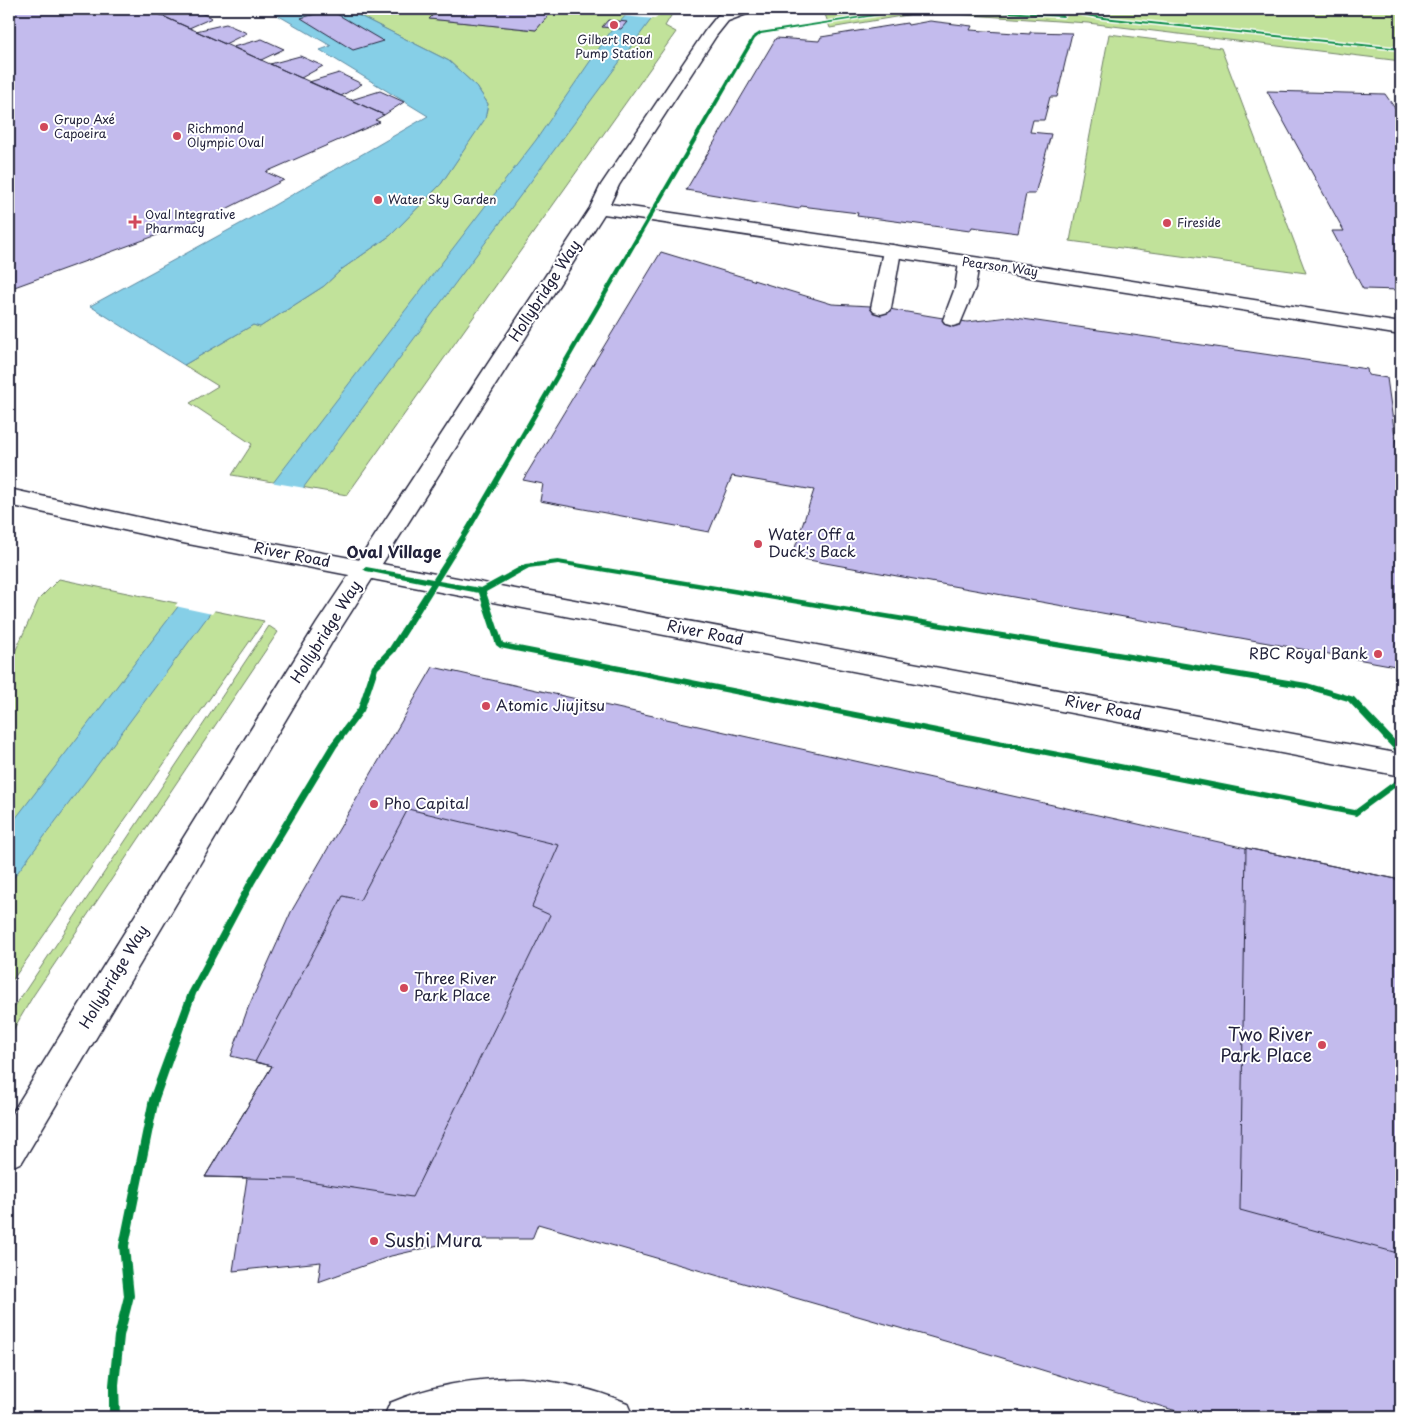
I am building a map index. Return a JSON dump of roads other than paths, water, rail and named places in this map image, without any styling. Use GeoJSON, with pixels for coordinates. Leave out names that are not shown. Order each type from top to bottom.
{"type":"FeatureCollection","features":[{"type":"Feature","properties":{"kind":"street","name":"Hollybridge Way"},"geometry":{"type":"LineString","coordinates":[[9,1150],[326,630],[599,208],[610,185],[710,34],[723,18],[747,9]]}},
{"type":"Feature","properties":{"kind":"street","name":"Pearson Way"},"geometry":{"type":"LineString","coordinates":[[599,208],[892,251],[1401,330]]}},
{"type":"Feature","properties":{"kind":"street"},"geometry":{"type":"LineString","coordinates":[[881,308],[892,251]]}},
{"type":"Feature","properties":{"kind":"street"},"geometry":{"type":"LineString","coordinates":[[954,320],[965,288],[969,263]]}},
{"type":"Feature","properties":{"kind":"street","name":"River Road"},"geometry":{"type":"LineString","coordinates":[[9,498],[183,535],[1401,765]]}},
{"type":"Feature","properties":{"kind":"street"},"geometry":{"type":"LineString","coordinates":[[404,1417],[424,1410],[473,1401],[515,1398],[559,1403],[613,1417]]}},
{"type":"Feature","properties":{"kind":"water"},"geometry":{"type":"Polygon","coordinates":[[[267,9],[346,9],[449,61],[477,87],[488,104],[485,119],[441,184],[391,235],[342,269],[324,286],[260,327],[253,325],[184,365],[90,306],[271,207],[428,116],[320,50],[331,46],[267,9]]]}},
{"type":"Feature","properties":{"kind":"water"},"geometry":{"type":"Polygon","coordinates":[[[632,9],[663,9],[650,21],[9,884],[9,827],[536,140],[611,31],[632,9]]]}},
{"type":"Feature","properties":{"kind":"place","name":"Gilbert Road Pump Station"},"geometry":{"type":"Point","coordinates":[614,25]}},
{"type":"Feature","properties":{"kind":"place","name":"Grupo Axé Capoeira"},"geometry":{"type":"Point","coordinates":[44,127]}},
{"type":"Feature","properties":{"kind":"place","name":"Richmond Olympic Oval"},"geometry":{"type":"Point","coordinates":[177,136]}},
{"type":"Feature","properties":{"kind":"place","name":"Water Sky Garden"},"geometry":{"type":"Point","coordinates":[378,200]}},
{"type":"Feature","properties":{"kind":"place","name":"Oval Integrative Pharmacy"},"geometry":{"type":"Point","coordinates":[135,222]}},
{"type":"Feature","properties":{"kind":"place","name":"Fireside"},"geometry":{"type":"Point","coordinates":[1167,223]}},
{"type":"Feature","properties":{"kind":"place","name":"Water Off a Duck's Back"},"geometry":{"type":"Point","coordinates":[758,544]}},
{"type":"Feature","properties":{"kind":"place","name":"RBC Royal Bank"},"geometry":{"type":"Point","coordinates":[1378,654]}},
{"type":"Feature","properties":{"kind":"place","name":"Atomic Jiujitsu"},"geometry":{"type":"Point","coordinates":[486,706]}},
{"type":"Feature","properties":{"kind":"place","name":"Pho Capital"},"geometry":{"type":"Point","coordinates":[374,804]}},
{"type":"Feature","properties":{"kind":"place","name":"Three River Park Place"},"geometry":{"type":"Point","coordinates":[404,988]}},
{"type":"Feature","properties":{"kind":"place","name":"Two River Park Place"},"geometry":{"type":"Point","coordinates":[1322,1045]}},
{"type":"Feature","properties":{"kind":"place","name":"Sushi Mura"},"geometry":{"type":"Point","coordinates":[374,1241]}},
{"type":"Feature","properties":{"kind":"district","name":"Oval Village"},"geometry":{"type":"Point","coordinates":[394,552]}}]}
